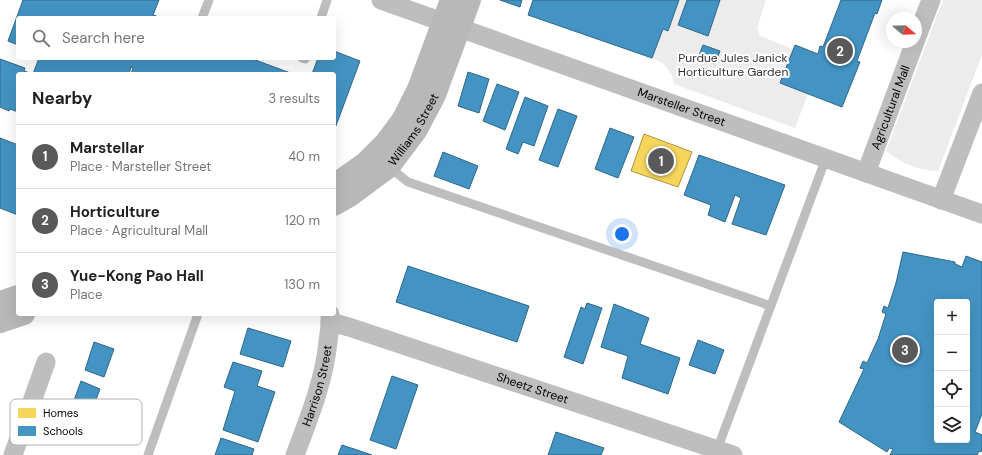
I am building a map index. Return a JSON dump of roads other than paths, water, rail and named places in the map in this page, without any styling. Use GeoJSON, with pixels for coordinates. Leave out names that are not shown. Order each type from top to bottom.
{"type":"FeatureCollection","features":[{"type":"Feature","properties":{"kind":"main road"},"geometry":{"type":"LineString","coordinates":[[451,0],[451,25]]}},
{"type":"Feature","properties":{"kind":"main road"},"geometry":{"type":"LineString","coordinates":[[451,25],[470,0]]}},
{"type":"Feature","properties":{"kind":"main road","name":"Williams Street"},"geometry":{"type":"LineString","coordinates":[[336,204],[350,196],[389,167],[416,131],[435,95],[451,25]]}},
{"type":"Feature","properties":{"kind":"main road","name":"Williams Street"},"geometry":{"type":"LineString","coordinates":[[336,184],[365,163],[385,143],[403,119],[451,25]]}},
{"type":"Feature","properties":{"kind":"main road"},"geometry":{"type":"LineString","coordinates":[[0,302],[16,297]]}},
{"type":"Feature","properties":{"kind":"main road"},"geometry":{"type":"LineString","coordinates":[[0,322],[18,316]]}},
{"type":"Feature","properties":{"kind":"street","name":"Marsteller Street"},"geometry":{"type":"LineString","coordinates":[[381,0],[982,214]]}},
{"type":"Feature","properties":{"kind":"street"},"geometry":{"type":"LineString","coordinates":[[922,22],[930,0]]}},
{"type":"Feature","properties":{"kind":"street","name":"Agricultural Mall"},"geometry":{"type":"LineString","coordinates":[[866,172],[913,48]]}},
{"type":"Feature","properties":{"kind":"street"},"geometry":{"type":"LineString","coordinates":[[941,200],[982,92]]}},
{"type":"Feature","properties":{"kind":"street","name":"Sheetz Street"},"geometry":{"type":"LineString","coordinates":[[330,318],[349,327],[725,452]]}},
{"type":"Feature","properties":{"kind":"street","name":"Harrison Street"},"geometry":{"type":"LineString","coordinates":[[295,455],[318,392],[327,356],[330,318]]}},
{"type":"Feature","properties":{"kind":"street"},"geometry":{"type":"LineString","coordinates":[[33,399],[46,362]]}},
{"type":"Feature","properties":{"kind":"street"},"geometry":{"type":"LineString","coordinates":[[13,455],[17,445]]}},
{"type":"Feature","properties":{"kind":"lane"},"geometry":{"type":"LineString","coordinates":[[203,16],[209,0]]}},
{"type":"Feature","properties":{"kind":"lane"},"geometry":{"type":"LineString","coordinates":[[322,16],[327,0]]}},
{"type":"Feature","properties":{"kind":"lane"},"geometry":{"type":"LineString","coordinates":[[725,452],[771,306],[826,158]]}},
{"type":"Feature","properties":{"kind":"lane"},"geometry":{"type":"LineString","coordinates":[[389,167],[408,182],[771,306]]}},
{"type":"Feature","properties":{"kind":"lane"},"geometry":{"type":"LineString","coordinates":[[148,455],[197,316]]}},
{"type":"Feature","properties":{"kind":"place","name":"Horticulture"},"geometry":{"type":"Point","coordinates":[840,51]}},
{"type":"Feature","properties":{"kind":"place","name":"Marstellar"},"geometry":{"type":"Point","coordinates":[661,161]}},
{"type":"Feature","properties":{"kind":"place","name":"Yue-Kong Pao Hall"},"geometry":{"type":"Point","coordinates":[905,350]}},
{"type":"Feature","properties":{"kind":"park label","name":"Purdue Jules Janick Horticulture Garden"},"geometry":{"type":"Point","coordinates":[733,65]}}]}
